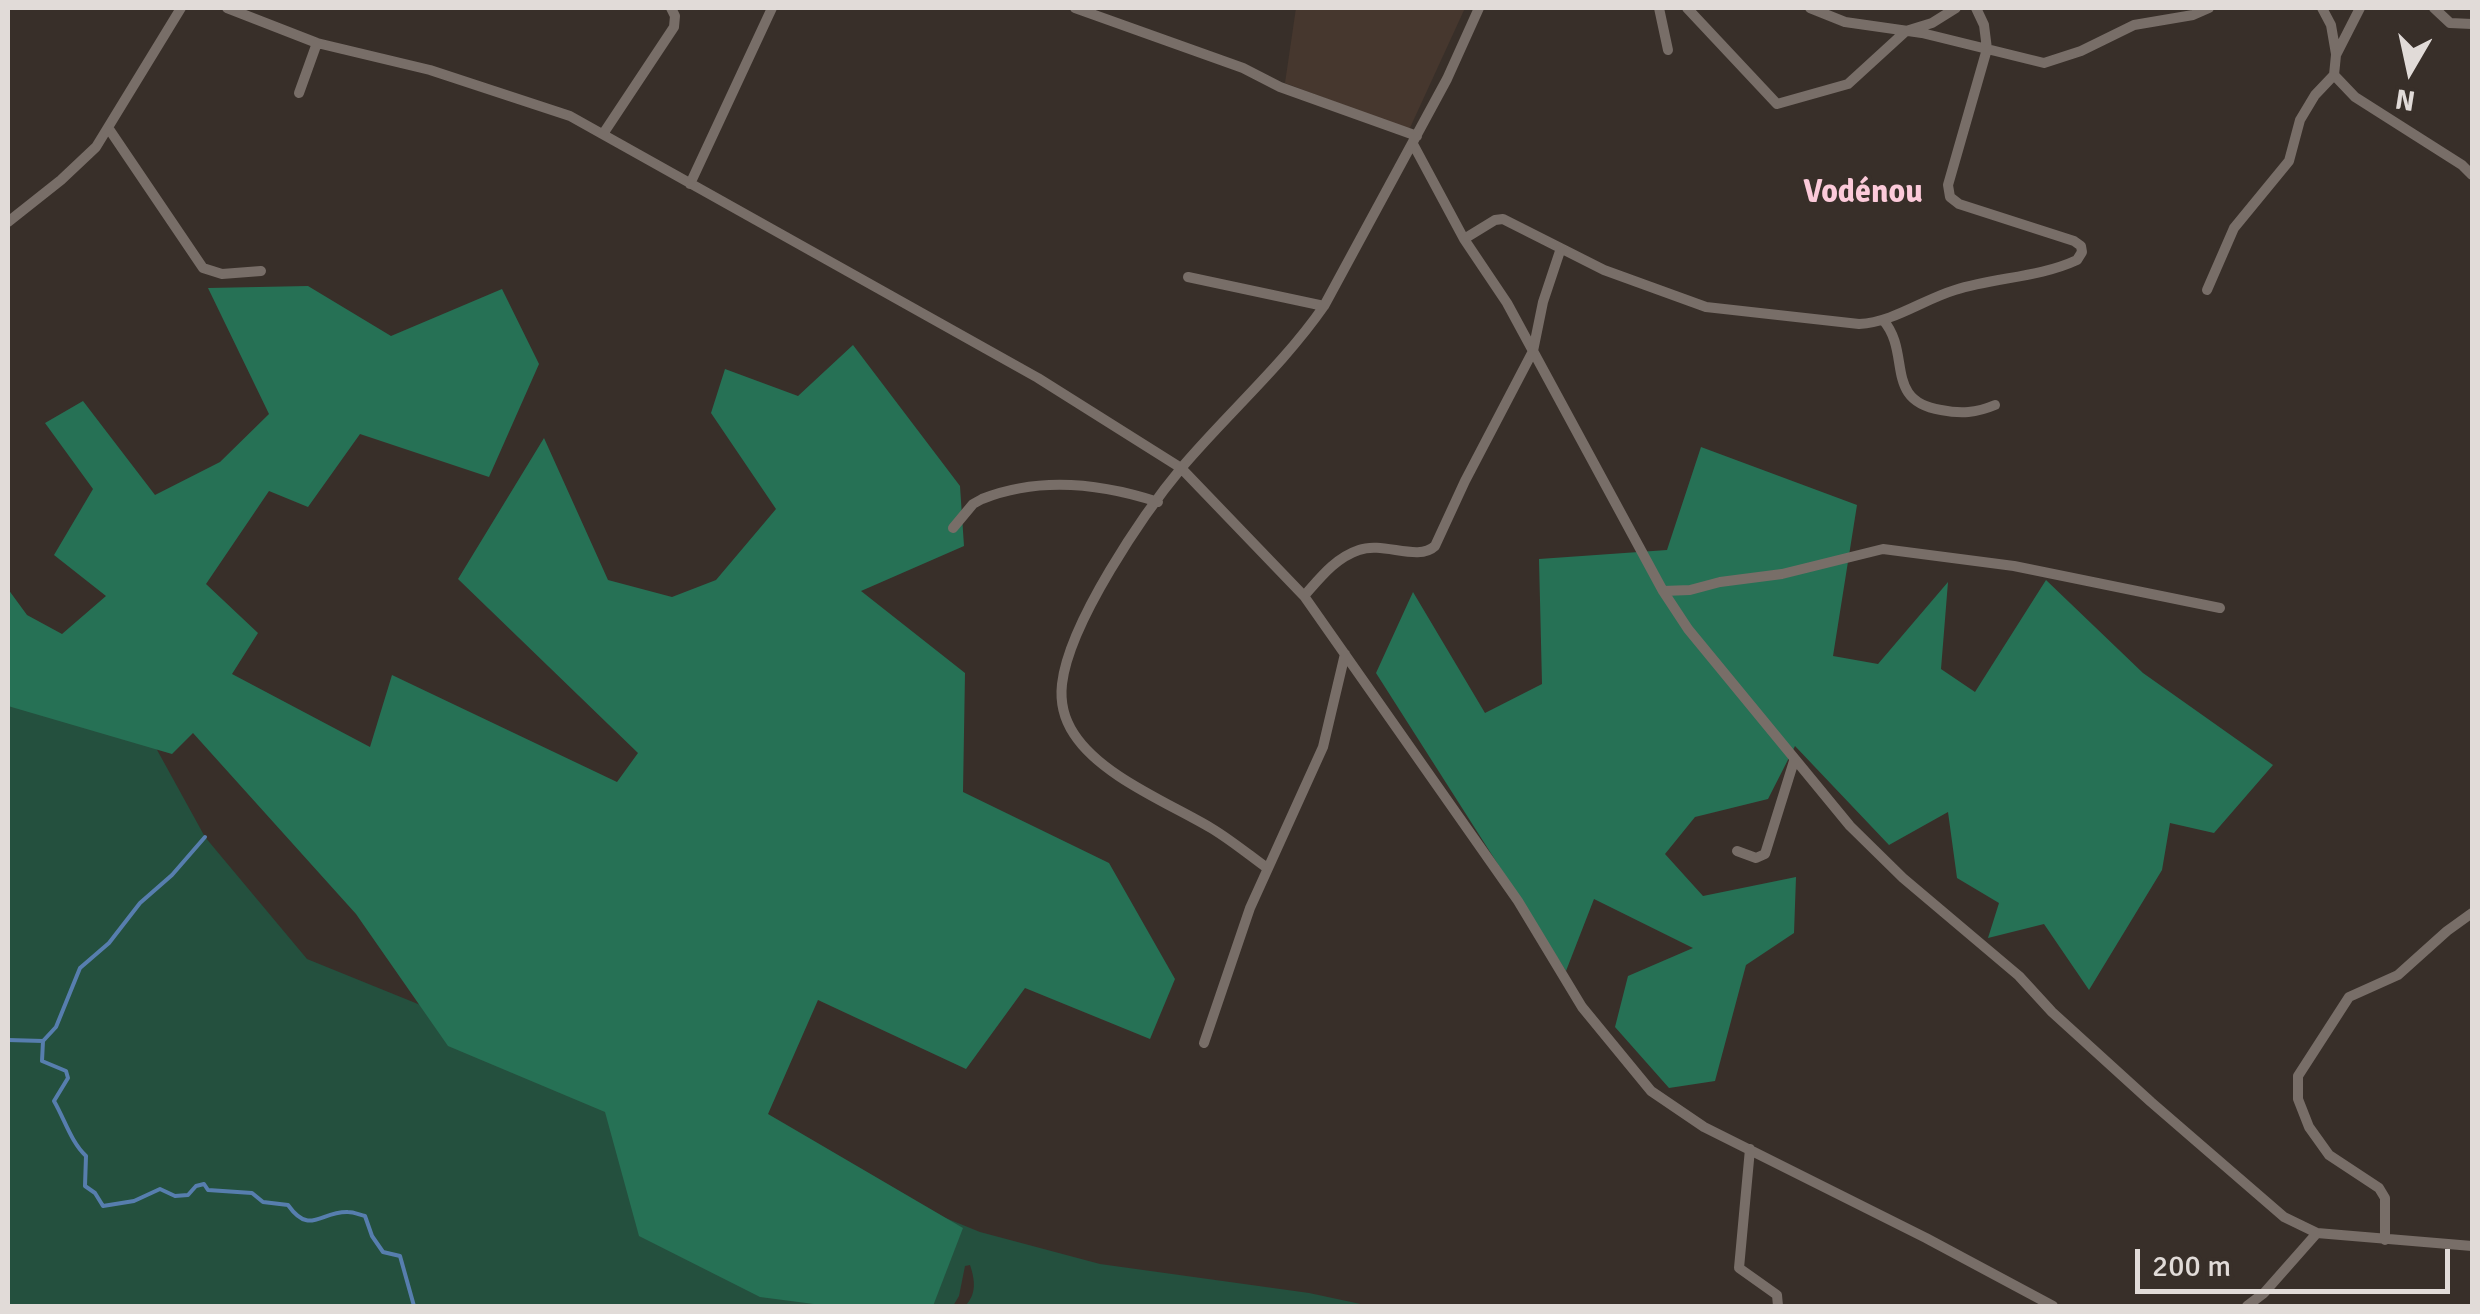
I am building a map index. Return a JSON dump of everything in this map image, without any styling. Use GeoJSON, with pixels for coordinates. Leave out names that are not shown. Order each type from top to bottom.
{"type":"FeatureCollection","features":[{"type":"Feature","properties":{"kind":"street"},"geometry":{"type":"LineString","coordinates":[[8,222],[62,180],[109,129],[181,8]]}},
{"type":"Feature","properties":{"kind":"street"},"geometry":{"type":"LineString","coordinates":[[227,8],[317,43],[490,88],[570,116],[1038,378],[1182,468],[1304,596],[1518,902],[1582,1007],[1651,1091],[1672,1108],[2053,1306]]}},
{"type":"Feature","properties":{"kind":"street"},"geometry":{"type":"LineString","coordinates":[[603,134],[674,27],[671,8]]}},
{"type":"Feature","properties":{"kind":"street"},"geometry":{"type":"LineString","coordinates":[[690,184],[772,8]]}},
{"type":"Feature","properties":{"kind":"street"},"geometry":{"type":"LineString","coordinates":[[1075,8],[1244,68],[1280,88],[1415,140],[1464,239],[1507,303],[1663,590],[1688,629],[1850,826],[1902,878],[2018,976],[2151,1102],[2284,1217],[2317,1233],[2472,1246]]}},
{"type":"Feature","properties":{"kind":"street"},"geometry":{"type":"LineString","coordinates":[[1267,868],[1221,834],[1148,793],[1090,754],[1073,734],[1062,710],[1062,684],[1068,660],[1103,580],[1182,468],[1306,332],[1324,306],[1415,140],[1479,8]]}},
{"type":"Feature","properties":{"kind":"street"},"geometry":{"type":"LineString","coordinates":[[1660,8],[1668,50]]}},
{"type":"Feature","properties":{"kind":"street"},"geometry":{"type":"LineString","coordinates":[[1687,8],[1777,104],[1848,84],[1906,31],[1932,24],[1956,8]]}},
{"type":"Feature","properties":{"kind":"street"},"geometry":{"type":"LineString","coordinates":[[1810,8],[1845,22],[1906,31],[2044,63],[2081,51],[2134,25],[2192,15],[2209,8]]}},
{"type":"Feature","properties":{"kind":"street"},"geometry":{"type":"LineString","coordinates":[[1464,239],[1499,219],[1560,251],[1706,307],[1859,324],[1883,320],[1954,290],[2065,266],[2082,252],[2074,241],[1959,204],[1950,197],[1948,185],[1987,49],[1984,24],[1976,8]]}},
{"type":"Feature","properties":{"kind":"street"},"geometry":{"type":"LineString","coordinates":[[2207,290],[2234,228],[2290,160],[2300,120],[2315,95],[2334,75],[2336,55],[2331,25],[2322,8]]}},
{"type":"Feature","properties":{"kind":"street"},"geometry":{"type":"LineString","coordinates":[[2336,55],[2360,8]]}},
{"type":"Feature","properties":{"kind":"street"},"geometry":{"type":"LineString","coordinates":[[2434,8],[2450,24],[2472,24]]}},
{"type":"Feature","properties":{"kind":"street"},"geometry":{"type":"LineString","coordinates":[[299,93],[317,43]]}},
{"type":"Feature","properties":{"kind":"street"},"geometry":{"type":"LineString","coordinates":[[2334,75],[2355,97],[2472,175]]}},
{"type":"Feature","properties":{"kind":"street"},"geometry":{"type":"LineString","coordinates":[[109,129],[203,268],[222,274],[261,271]]}},
{"type":"Feature","properties":{"kind":"street"},"geometry":{"type":"LineString","coordinates":[[1304,596],[1342,558],[1362,548],[1388,546],[1419,553],[1429,552],[1435,546],[1464,481],[1533,351],[1560,251]]}},
{"type":"Feature","properties":{"kind":"street"},"geometry":{"type":"LineString","coordinates":[[1188,277],[1324,306]]}},
{"type":"Feature","properties":{"kind":"street"},"geometry":{"type":"LineString","coordinates":[[1883,320],[1898,342],[1902,383],[1915,402],[1966,413],[1994,405]]}},
{"type":"Feature","properties":{"kind":"street"},"geometry":{"type":"LineString","coordinates":[[953,528],[972,504],[996,494],[1036,486],[1083,484],[1116,488],[1158,502]]}},
{"type":"Feature","properties":{"kind":"street"},"geometry":{"type":"LineString","coordinates":[[1663,590],[1690,590],[1782,574],[1883,549],[2014,566],[2220,608]]}},
{"type":"Feature","properties":{"kind":"street"},"geometry":{"type":"LineString","coordinates":[[1204,1044],[1250,908],[1323,747],[1345,654]]}},
{"type":"Feature","properties":{"kind":"street"},"geometry":{"type":"LineString","coordinates":[[1738,851],[1756,858],[1765,854],[1794,762]]}},
{"type":"Feature","properties":{"kind":"street"},"geometry":{"type":"LineString","coordinates":[[2384,1240],[2384,1198],[2380,1188],[2329,1155],[2309,1127],[2298,1099],[2298,1076],[2349,997],[2398,975],[2472,913]]}},
{"type":"Feature","properties":{"kind":"street"},"geometry":{"type":"LineString","coordinates":[[1750,1148],[1738,1268],[1777,1295],[1778,1306]]}},
{"type":"Feature","properties":{"kind":"street"},"geometry":{"type":"LineString","coordinates":[[2246,1306],[2264,1292],[2317,1233]]}},
{"type":"Feature","properties":{"kind":"shaded area"},"geometry":{"type":"Polygon","coordinates":[[[1296,8],[1465,8],[1409,130],[1285,83],[1296,8]]]}},
{"type":"Feature","properties":{"kind":"green space"},"geometry":{"type":"Polygon","coordinates":[[[308,286],[391,336],[502,289],[539,364],[489,477],[360,434],[308,507],[269,491],[206,584],[258,633],[232,674],[370,747],[392,675],[617,782],[638,753],[458,579],[544,438],[608,580],[672,597],[716,580],[776,509],[711,413],[725,369],[798,396],[853,345],[960,486],[964,546],[861,591],[965,673],[963,792],[1109,863],[1175,979],[1150,1039],[1025,988],[966,1069],[818,1000],[768,1114],[963,1228],[933,1306],[829,1306],[760,1297],[639,1236],[605,1112],[448,1046],[356,914],[193,733],[172,754],[8,706],[8,589],[27,615],[62,634],[106,596],[54,555],[93,489],[45,423],[83,401],[155,495],[220,462],[269,414],[208,288],[308,286]]]}},
{"type":"Feature","properties":{"kind":"green space"},"geometry":{"type":"Polygon","coordinates":[[[1701,447],[1857,505],[1833,656],[1878,664],[1948,582],[1941,669],[1975,692],[2046,580],[2143,673],[2273,765],[2214,833],[2170,823],[2162,870],[2089,990],[2044,924],[1988,938],[1999,903],[1957,878],[1948,812],[1889,845],[1795,746],[1768,799],[1695,817],[1665,854],[1703,896],[1796,877],[1794,933],[1746,965],[1715,1081],[1669,1088],[1615,1027],[1628,976],[1693,948],[1594,899],[1566,971],[1376,673],[1413,592],[1485,713],[1542,684],[1539,559],[1667,550],[1701,447]]]}},
{"type":"Feature","properties":{"kind":"green space"},"geometry":{"type":"Polygon","coordinates":[[[8,686],[156,748],[205,837],[307,959],[980,1232],[1100,1264],[1309,1293],[1370,1306],[965,1306],[974,1287],[970,1265],[965,1266],[953,1306],[8,1306],[8,686]]]}},
{"type":"Feature","properties":{"kind":"waterway"},"geometry":{"type":"LineString","coordinates":[[205,837],[172,875],[140,903],[109,943],[80,968],[56,1027],[43,1041],[42,1061],[66,1071],[68,1078],[54,1101],[86,1156],[85,1186],[103,1206],[134,1201],[160,1189],[175,1196],[188,1195],[204,1184],[208,1190],[252,1193],[263,1202],[288,1205],[309,1221],[338,1213],[365,1216],[383,1252],[400,1256],[414,1306]]}},
{"type":"Feature","properties":{"kind":"waterway"},"geometry":{"type":"LineString","coordinates":[[8,1040],[43,1041]]}},
{"type":"Feature","properties":{"kind":"district","name":"Vodénou"},"geometry":{"type":"Point","coordinates":[1863,194]}}]}
